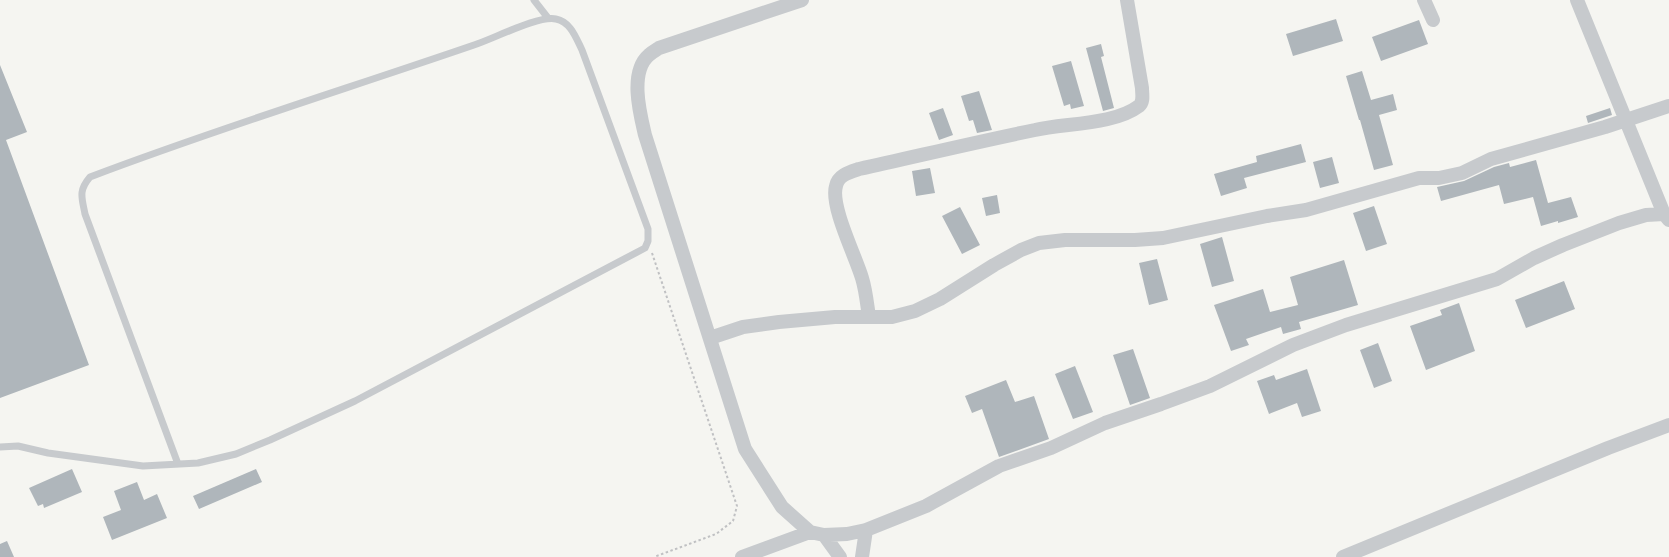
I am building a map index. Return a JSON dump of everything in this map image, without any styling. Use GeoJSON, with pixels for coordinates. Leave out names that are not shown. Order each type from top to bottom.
{"type":"FeatureCollection","features":[{"type":"Feature","properties":{"kind":"street"},"geometry":{"type":"LineString","coordinates":[[802,0],[659,48],[648,55],[644,61],[636,96],[645,135],[745,449],[782,507],[817,534],[840,557]]}},
{"type":"Feature","properties":{"kind":"street"},"geometry":{"type":"LineString","coordinates":[[869,317],[863,279],[839,215],[835,198],[835,187],[838,180],[844,175],[859,169],[1037,129],[1120,115],[1139,106],[1143,98],[1142,88],[1127,0]]}},
{"type":"Feature","properties":{"kind":"street"},"geometry":{"type":"LineString","coordinates":[[1424,0],[1433,20]]}},
{"type":"Feature","properties":{"kind":"street"},"geometry":{"type":"LineString","coordinates":[[742,557],[817,534],[847,534],[866,530],[926,506],[999,466],[1051,448],[1105,423],[1210,386],[1293,345],[1346,325],[1497,280],[1556,248],[1619,223],[1646,215],[1667,217],[1577,0]]}},
{"type":"Feature","properties":{"kind":"street"},"geometry":{"type":"LineString","coordinates":[[710,338],[743,327],[780,322],[835,317],[892,317],[915,311],[940,299],[1021,250],[1040,243],[1065,240],[1163,238],[1267,216],[1306,210],[1419,178],[1439,178],[1462,173],[1491,159],[1669,106]]}},
{"type":"Feature","properties":{"kind":"street"},"geometry":{"type":"LineString","coordinates":[[1343,557],[1608,448],[1669,425]]}},
{"type":"Feature","properties":{"kind":"street"},"geometry":{"type":"LineString","coordinates":[[862,557],[866,530]]}},
{"type":"Feature","properties":{"kind":"lane"},"geometry":{"type":"LineString","coordinates":[[534,0],[548,18]]}},
{"type":"Feature","properties":{"kind":"lane"},"geometry":{"type":"LineString","coordinates":[[0,446],[18,446],[48,453],[143,466],[198,463],[236,454],[346,405],[645,248],[648,241],[648,229],[582,50],[572,29],[557,19],[538,20],[470,47],[90,177],[84,184],[81,193],[85,214],[178,464]]}},
{"type":"Feature","properties":{"kind":"path"},"geometry":{"type":"LineString","coordinates":[[648,241],[737,506],[733,521],[716,534],[654,557]]}},
{"type":"Feature","properties":{"kind":"building"},"geometry":{"type":"Polygon","coordinates":[[[1336,19],[1343,41],[1293,56],[1286,34],[1336,19]]]}},
{"type":"Feature","properties":{"kind":"building"},"geometry":{"type":"Polygon","coordinates":[[[1419,20],[1428,44],[1381,61],[1372,37],[1419,20]]]}},
{"type":"Feature","properties":{"kind":"building"},"geometry":{"type":"Polygon","coordinates":[[[1101,44],[1104,56],[1101,57],[1114,108],[1103,111],[1086,48],[1101,44]]]}},
{"type":"Feature","properties":{"kind":"building"},"geometry":{"type":"Polygon","coordinates":[[[1071,61],[1084,106],[1071,109],[1070,104],[1064,106],[1052,66],[1071,61]]]}},
{"type":"Feature","properties":{"kind":"building"},"geometry":{"type":"Polygon","coordinates":[[[0,65],[27,132],[6,140],[89,365],[0,398],[0,65]]]}},
{"type":"Feature","properties":{"kind":"building"},"geometry":{"type":"Polygon","coordinates":[[[1362,71],[1371,100],[1393,94],[1397,110],[1379,115],[1393,165],[1374,170],[1346,76],[1362,71]]]}},
{"type":"Feature","properties":{"kind":"building"},"geometry":{"type":"Polygon","coordinates":[[[979,91],[992,130],[977,133],[973,120],[969,121],[961,96],[979,91]]]}},
{"type":"Feature","properties":{"kind":"building"},"geometry":{"type":"Polygon","coordinates":[[[943,108],[953,135],[939,140],[929,113],[943,108]]]}},
{"type":"Feature","properties":{"kind":"building"},"geometry":{"type":"Polygon","coordinates":[[[1610,108],[1612,115],[1588,123],[1586,116],[1610,108]]]}},
{"type":"Feature","properties":{"kind":"building"},"geometry":{"type":"Polygon","coordinates":[[[1301,144],[1306,162],[1244,178],[1247,188],[1221,196],[1214,174],[1257,162],[1256,156],[1301,144]]]}},
{"type":"Feature","properties":{"kind":"building"},"geometry":{"type":"Polygon","coordinates":[[[1332,157],[1339,183],[1320,188],[1313,162],[1332,157]]]}},
{"type":"Feature","properties":{"kind":"building"},"geometry":{"type":"Polygon","coordinates":[[[1536,160],[1548,203],[1571,197],[1578,217],[1541,226],[1533,197],[1504,204],[1499,185],[1441,201],[1437,187],[1464,181],[1494,167],[1509,163],[1510,167],[1536,160]]]}},
{"type":"Feature","properties":{"kind":"building"},"geometry":{"type":"Polygon","coordinates":[[[930,168],[935,193],[916,196],[912,171],[930,168]]]}},
{"type":"Feature","properties":{"kind":"building"},"geometry":{"type":"Polygon","coordinates":[[[997,195],[1000,213],[986,216],[982,198],[997,195]]]}},
{"type":"Feature","properties":{"kind":"building"},"geometry":{"type":"Polygon","coordinates":[[[1374,206],[1387,244],[1366,251],[1353,213],[1374,206]]]}},
{"type":"Feature","properties":{"kind":"building"},"geometry":{"type":"Polygon","coordinates":[[[960,207],[980,245],[962,254],[942,216],[960,207]]]}},
{"type":"Feature","properties":{"kind":"building"},"geometry":{"type":"Polygon","coordinates":[[[1222,237],[1234,281],[1212,287],[1200,244],[1222,237]]]}},
{"type":"Feature","properties":{"kind":"building"},"geometry":{"type":"Polygon","coordinates":[[[1157,259],[1168,300],[1149,305],[1139,263],[1157,259]]]}},
{"type":"Feature","properties":{"kind":"building"},"geometry":{"type":"Polygon","coordinates":[[[1344,260],[1358,305],[1299,322],[1301,329],[1283,334],[1281,327],[1246,339],[1249,345],[1231,351],[1214,305],[1263,289],[1270,312],[1298,305],[1290,277],[1344,260]]]}},
{"type":"Feature","properties":{"kind":"building"},"geometry":{"type":"Polygon","coordinates":[[[1564,281],[1575,309],[1526,328],[1515,300],[1564,281]]]}},
{"type":"Feature","properties":{"kind":"building"},"geometry":{"type":"Polygon","coordinates":[[[1459,303],[1475,351],[1426,370],[1410,326],[1442,315],[1440,310],[1459,303]]]}},
{"type":"Feature","properties":{"kind":"building"},"geometry":{"type":"Polygon","coordinates":[[[1378,343],[1392,381],[1374,388],[1360,350],[1378,343]]]}},
{"type":"Feature","properties":{"kind":"building"},"geometry":{"type":"Polygon","coordinates":[[[1133,349],[1150,398],[1130,405],[1113,355],[1133,349]]]}},
{"type":"Feature","properties":{"kind":"building"},"geometry":{"type":"Polygon","coordinates":[[[1075,366],[1093,412],[1073,419],[1055,374],[1075,366]]]}},
{"type":"Feature","properties":{"kind":"building"},"geometry":{"type":"Polygon","coordinates":[[[1307,369],[1321,411],[1302,417],[1297,403],[1269,414],[1257,381],[1274,375],[1276,380],[1307,369]]]}},
{"type":"Feature","properties":{"kind":"building"},"geometry":{"type":"Polygon","coordinates":[[[1006,380],[1015,402],[1034,396],[1049,439],[999,457],[982,409],[972,413],[965,396],[1006,380]]]}},
{"type":"Feature","properties":{"kind":"building"},"geometry":{"type":"Polygon","coordinates":[[[72,469],[82,492],[44,508],[43,504],[38,506],[29,488],[72,469]]]}},
{"type":"Feature","properties":{"kind":"building"},"geometry":{"type":"Polygon","coordinates":[[[256,469],[262,482],[199,509],[193,496],[256,469]]]}},
{"type":"Feature","properties":{"kind":"building"},"geometry":{"type":"Polygon","coordinates":[[[137,482],[144,500],[157,494],[167,518],[112,540],[103,517],[121,510],[114,491],[137,482]]]}},
{"type":"Feature","properties":{"kind":"building"},"geometry":{"type":"Polygon","coordinates":[[[7,541],[14,557],[0,557],[0,544],[7,541]]]}}]}
